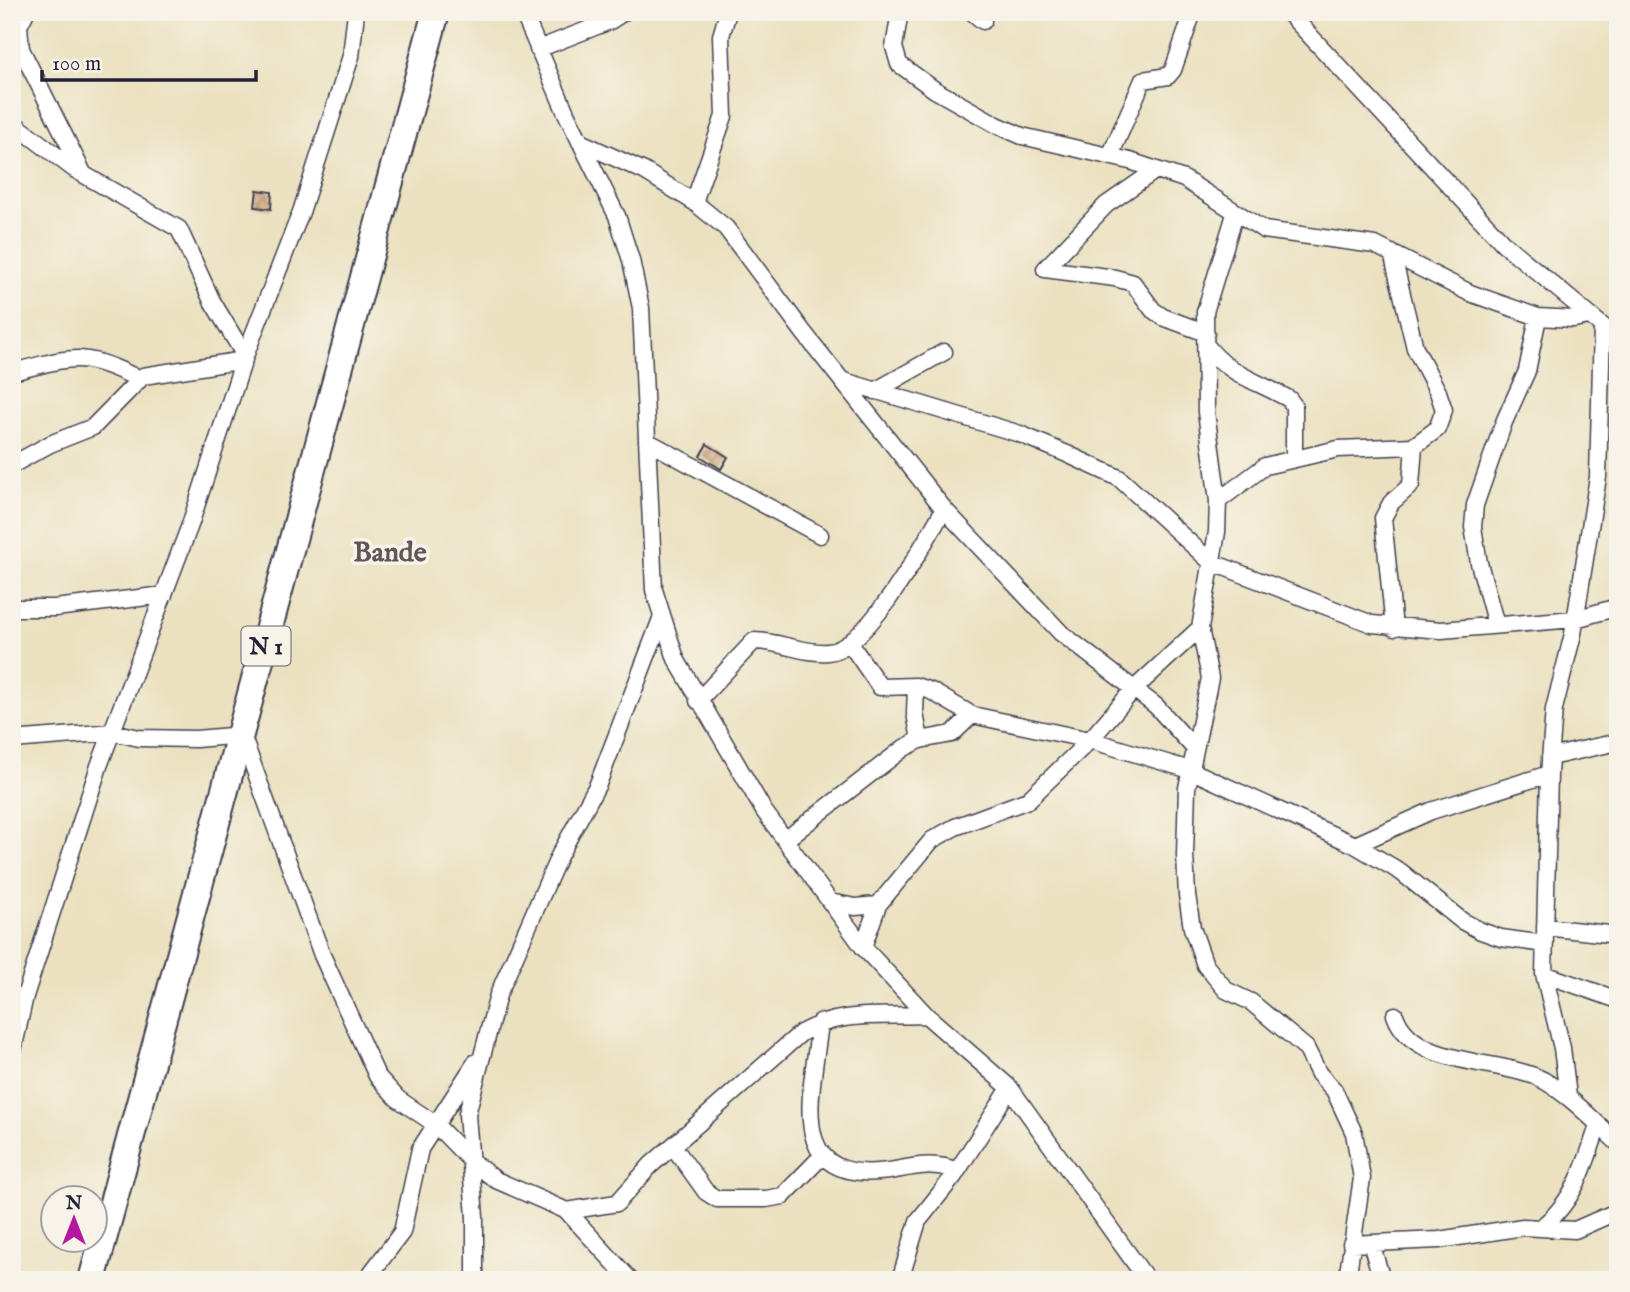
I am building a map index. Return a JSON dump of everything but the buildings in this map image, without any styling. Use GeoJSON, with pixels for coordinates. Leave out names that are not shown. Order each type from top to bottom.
{"type":"FeatureCollection","features":[{"type":"Feature","properties":{"kind":"highway","name":"N 1"},"geometry":{"type":"LineString","coordinates":[[92,1280],[436,12]]}},
{"type":"Feature","properties":{"kind":"street"},"geometry":{"type":"LineString","coordinates":[[26,12],[19,26],[21,49],[84,175]]}},
{"type":"Feature","properties":{"kind":"street"},"geometry":{"type":"LineString","coordinates":[[12,1055],[14,1033],[29,983],[113,732],[164,595],[244,358],[301,212],[351,56],[356,12]]}},
{"type":"Feature","properties":{"kind":"street"},"geometry":{"type":"LineString","coordinates":[[523,12],[580,142],[617,216],[631,260],[641,308],[654,590],[661,619],[676,659],[698,702],[764,811],[863,947],[926,1015],[1010,1087],[1147,1280]]}},
{"type":"Feature","properties":{"kind":"street"},"geometry":{"type":"LineString","coordinates":[[538,49],[610,21],[624,12]]}},
{"type":"Feature","properties":{"kind":"street"},"geometry":{"type":"LineString","coordinates":[[694,202],[724,116],[721,36],[728,12]]}},
{"type":"Feature","properties":{"kind":"street"},"geometry":{"type":"LineString","coordinates":[[900,12],[894,47],[899,64],[935,90],[1022,136],[1110,156],[1184,179],[1264,230],[1281,235],[1375,245],[1470,293],[1538,317],[1595,321]]}},
{"type":"Feature","properties":{"kind":"street"},"geometry":{"type":"LineString","coordinates":[[1110,156],[1143,80],[1168,76],[1173,70],[1193,12]]}},
{"type":"Feature","properties":{"kind":"street"},"geometry":{"type":"LineString","coordinates":[[1288,12],[1504,244],[1618,339]]}},
{"type":"Feature","properties":{"kind":"street"},"geometry":{"type":"LineString","coordinates":[[12,122],[84,175],[179,229],[212,300],[244,358]]}},
{"type":"Feature","properties":{"kind":"street"},"geometry":{"type":"LineString","coordinates":[[580,142],[644,171],[694,202],[726,228],[944,509],[1061,633],[1156,706],[1195,749]]}},
{"type":"Feature","properties":{"kind":"street"},"geometry":{"type":"LineString","coordinates":[[1156,170],[1106,205],[1045,270],[1115,278],[1133,283],[1153,310],[1206,339],[1216,359],[1234,372],[1289,399],[1294,406],[1294,459]]}},
{"type":"Feature","properties":{"kind":"street"},"geometry":{"type":"LineString","coordinates":[[1235,214],[1205,312],[1206,412],[1218,501],[1217,532],[1200,628],[1210,678],[1190,770],[1185,855],[1192,928],[1205,965],[1215,980],[1226,990],[1251,1002],[1306,1048],[1319,1074],[1334,1090],[1354,1133],[1362,1178],[1347,1280]]}},
{"type":"Feature","properties":{"kind":"street"},"geometry":{"type":"LineString","coordinates":[[1218,501],[1253,472],[1338,449],[1414,446],[1437,429],[1444,410],[1438,392],[1415,348],[1392,253]]}},
{"type":"Feature","properties":{"kind":"street"},"geometry":{"type":"LineString","coordinates":[[1496,625],[1472,527],[1475,505],[1504,422],[1527,371],[1538,317]]}},
{"type":"Feature","properties":{"kind":"street"},"geometry":{"type":"LineString","coordinates":[[1568,1096],[1562,1048],[1544,974],[1549,774],[1554,709],[1575,619],[1598,477],[1595,321]]}},
{"type":"Feature","properties":{"kind":"street"},"geometry":{"type":"LineString","coordinates":[[875,391],[944,352]]}},
{"type":"Feature","properties":{"kind":"street"},"geometry":{"type":"LineString","coordinates":[[12,372],[78,357],[94,359],[139,379]]}},
{"type":"Feature","properties":{"kind":"street"},"geometry":{"type":"LineString","coordinates":[[12,465],[50,444],[93,427],[139,379],[178,368],[244,358]]}},
{"type":"Feature","properties":{"kind":"street"},"geometry":{"type":"LineString","coordinates":[[844,381],[1020,434],[1119,478],[1211,562],[1371,624],[1441,630],[1575,619],[1618,607]]}},
{"type":"Feature","properties":{"kind":"street"},"geometry":{"type":"LineString","coordinates":[[647,441],[820,535]]}},
{"type":"Feature","properties":{"kind":"street"},"geometry":{"type":"LineString","coordinates":[[1394,628],[1383,518],[1391,503],[1411,485],[1414,446]]}},
{"type":"Feature","properties":{"kind":"street"},"geometry":{"type":"LineString","coordinates":[[698,702],[754,641],[817,652],[832,652],[851,645],[886,603],[944,509]]}},
{"type":"Feature","properties":{"kind":"street"},"geometry":{"type":"LineString","coordinates":[[12,608],[55,608],[164,595]]}},
{"type":"Feature","properties":{"kind":"street"},"geometry":{"type":"LineString","coordinates":[[475,1280],[467,1114],[498,995],[559,856],[598,784],[661,619]]}},
{"type":"Feature","properties":{"kind":"street"},"geometry":{"type":"LineString","coordinates":[[863,947],[878,905],[932,840],[954,827],[1028,800],[1090,740],[1133,690],[1200,628]]}},
{"type":"Feature","properties":{"kind":"street"},"geometry":{"type":"LineString","coordinates":[[851,645],[880,687],[916,686],[931,691],[972,715],[1090,740],[1190,770],[1355,845],[1401,872],[1462,921],[1481,931],[1501,938],[1545,944]]}},
{"type":"Feature","properties":{"kind":"street"},"geometry":{"type":"LineString","coordinates":[[916,686],[915,713],[920,740]]}},
{"type":"Feature","properties":{"kind":"street"},"geometry":{"type":"LineString","coordinates":[[785,840],[904,748],[920,740],[952,734],[972,715]]}},
{"type":"Feature","properties":{"kind":"street"},"geometry":{"type":"LineString","coordinates":[[12,740],[113,732],[139,738],[196,739],[242,735],[322,955],[377,1076],[398,1099],[435,1124],[471,1161],[496,1180],[567,1211],[630,1280]]}},
{"type":"Feature","properties":{"kind":"street"},"geometry":{"type":"LineString","coordinates":[[1550,757],[1618,742]]}},
{"type":"Feature","properties":{"kind":"street"},"geometry":{"type":"LineString","coordinates":[[1355,845],[1431,811],[1549,774]]}},
{"type":"Feature","properties":{"kind":"street"},"geometry":{"type":"LineString","coordinates":[[830,901],[855,907],[878,905]]}},
{"type":"Feature","properties":{"kind":"street"},"geometry":{"type":"LineString","coordinates":[[1545,927],[1618,935]]}},
{"type":"Feature","properties":{"kind":"street"},"geometry":{"type":"LineString","coordinates":[[1544,974],[1618,1000]]}},
{"type":"Feature","properties":{"kind":"street"},"geometry":{"type":"LineString","coordinates":[[567,1211],[617,1203],[651,1165],[801,1033],[820,1022],[844,1016],[926,1015]]}},
{"type":"Feature","properties":{"kind":"street"},"geometry":{"type":"LineString","coordinates":[[1395,1015],[1405,1037],[1421,1046],[1474,1063],[1540,1079],[1568,1096],[1618,1143]]}},
{"type":"Feature","properties":{"kind":"street"},"geometry":{"type":"LineString","coordinates":[[820,1022],[811,1112],[815,1144],[821,1157],[848,1172],[883,1171],[936,1164],[957,1171]]}},
{"type":"Feature","properties":{"kind":"street"},"geometry":{"type":"LineString","coordinates":[[366,1280],[402,1232],[420,1149],[483,1051]]}},
{"type":"Feature","properties":{"kind":"street"},"geometry":{"type":"LineString","coordinates":[[900,1280],[918,1221],[957,1171],[1010,1087]]}},
{"type":"Feature","properties":{"kind":"street"},"geometry":{"type":"LineString","coordinates":[[1540,1228],[1555,1217],[1568,1200],[1586,1163],[1598,1125]]}},
{"type":"Feature","properties":{"kind":"street"},"geometry":{"type":"LineString","coordinates":[[673,1146],[706,1192],[717,1199],[766,1199],[783,1196],[821,1157]]}},
{"type":"Feature","properties":{"kind":"street"},"geometry":{"type":"LineString","coordinates":[[1351,1244],[1439,1240],[1499,1230],[1575,1230],[1618,1211]]}},
{"type":"Feature","properties":{"kind":"street"},"geometry":{"type":"LineString","coordinates":[[1371,1243],[1382,1280]]}},
{"type":"Feature","properties":{"kind":"district","name":"Bande"},"geometry":{"type":"Point","coordinates":[390,551]}}]}
